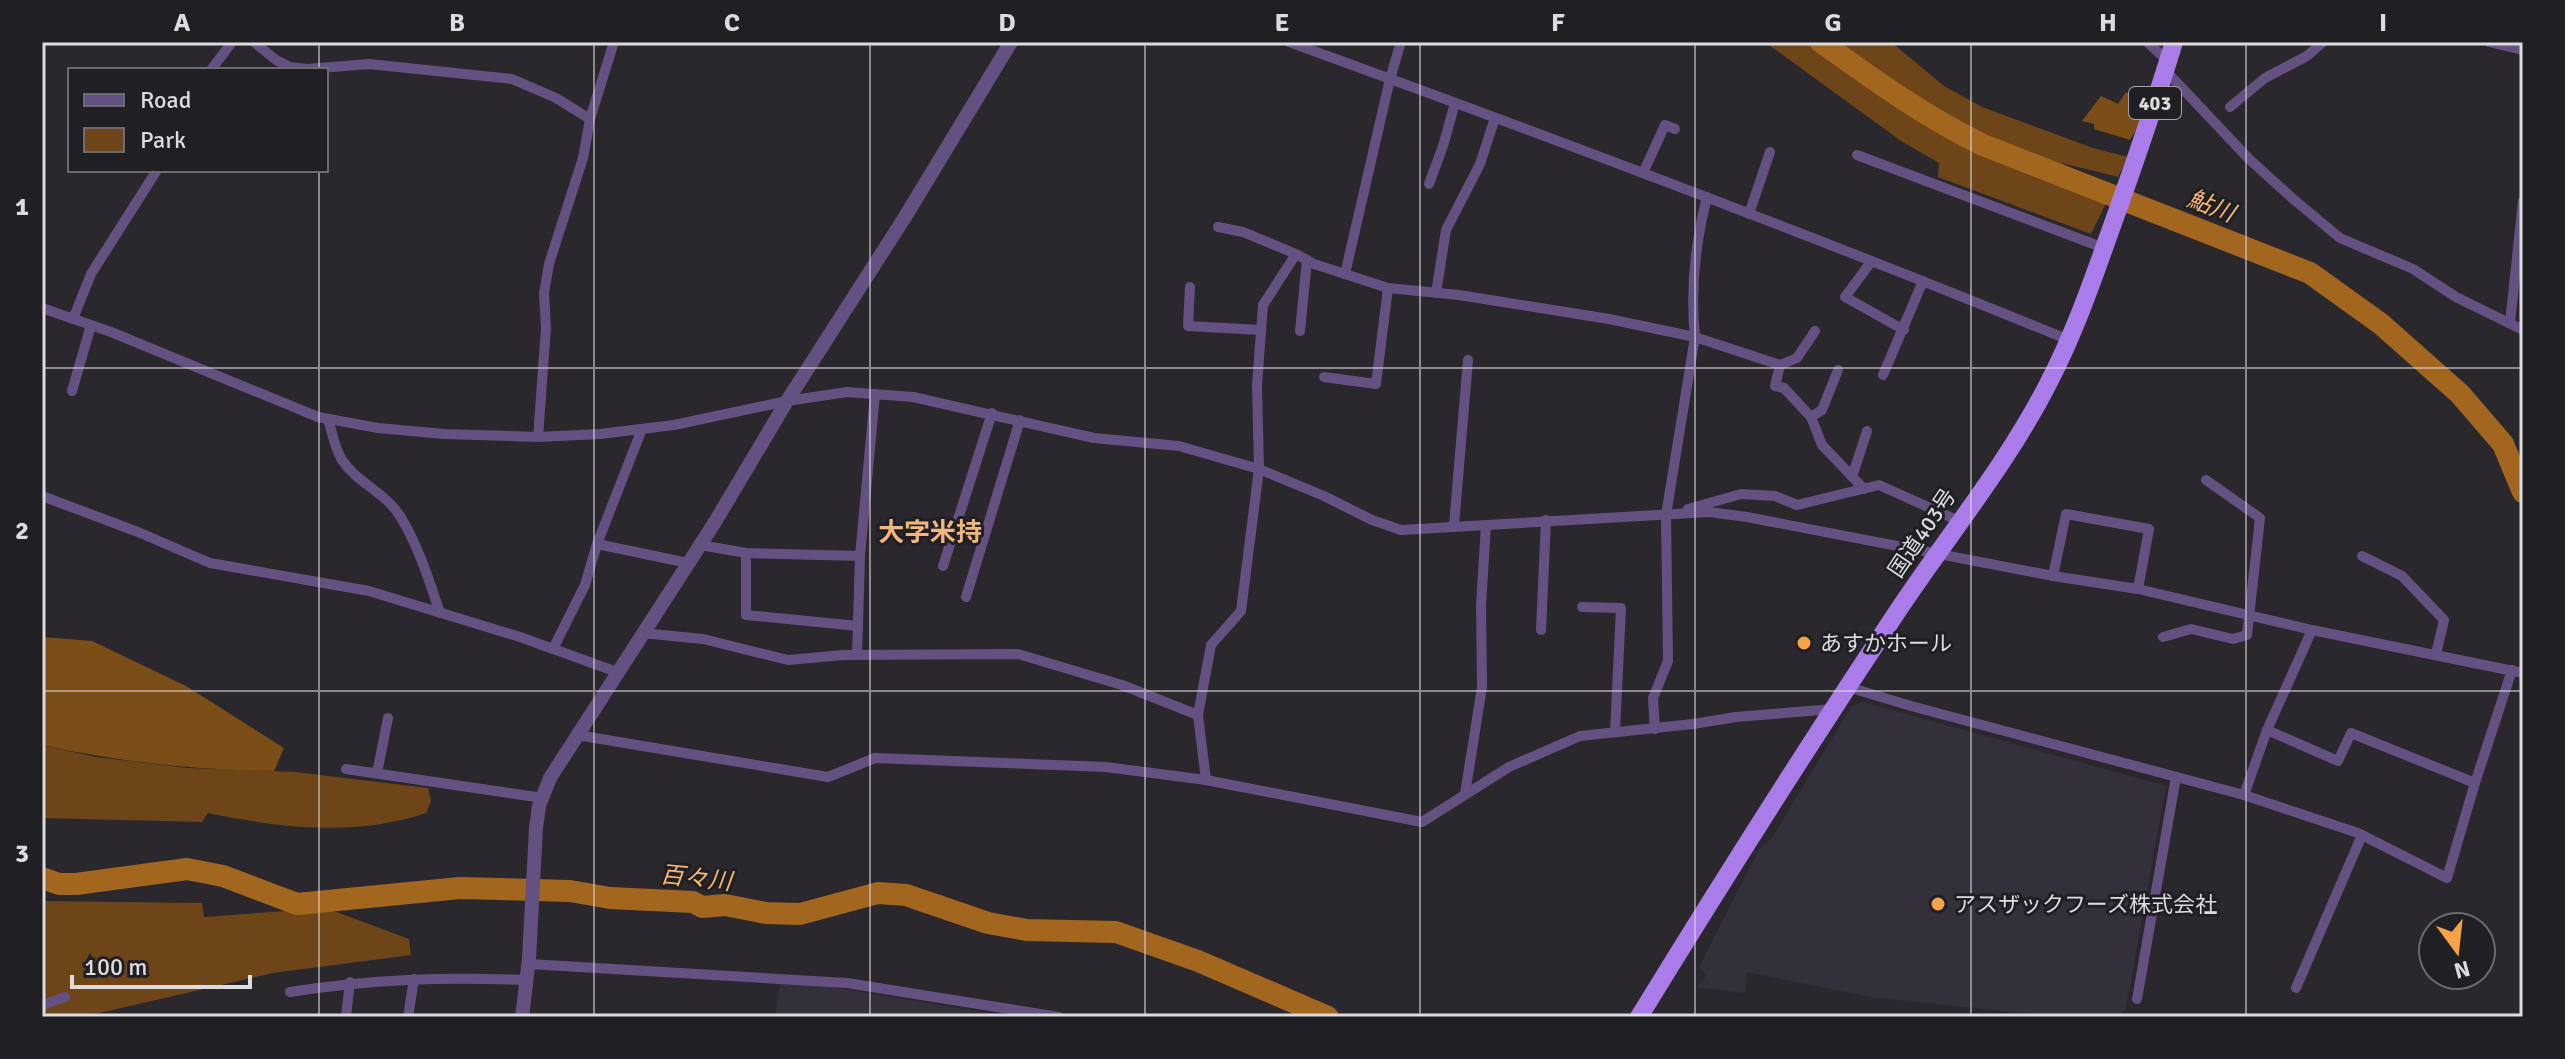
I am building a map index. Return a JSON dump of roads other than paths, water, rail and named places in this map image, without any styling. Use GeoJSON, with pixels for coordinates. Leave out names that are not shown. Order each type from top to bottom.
{"type":"FeatureCollection","features":[{"type":"Feature","properties":{"kind":"highway","name":"国道403号"},"geometry":{"type":"LineString","coordinates":[[1639,1017],[1833,709],[2023,429],[2069,340],[2135,163],[2174,42]]}},
{"type":"Feature","properties":{"kind":"street"},"geometry":{"type":"LineString","coordinates":[[212,68],[232,42]]}},
{"type":"Feature","properties":{"kind":"street"},"geometry":{"type":"LineString","coordinates":[[254,42],[276,60],[298,68]]}},
{"type":"Feature","properties":{"kind":"street"},"geometry":{"type":"LineString","coordinates":[[538,437],[546,328],[544,293],[549,264],[583,158],[590,119],[614,42]]}},
{"type":"Feature","properties":{"kind":"street"},"geometry":{"type":"LineString","coordinates":[[522,1017],[536,828],[550,778],[700,545],[1011,42]]}},
{"type":"Feature","properties":{"kind":"street"},"geometry":{"type":"LineString","coordinates":[[1289,42],[1707,197],[2069,340]]}},
{"type":"Feature","properties":{"kind":"street"},"geometry":{"type":"LineString","coordinates":[[1345,274],[1401,42]]}},
{"type":"Feature","properties":{"kind":"street"},"geometry":{"type":"LineString","coordinates":[[2147,42],[2260,169],[2340,238],[2413,269],[2456,297],[2523,330]]}},
{"type":"Feature","properties":{"kind":"street"},"geometry":{"type":"LineString","coordinates":[[2230,107],[2265,78],[2307,56],[2323,42]]}},
{"type":"Feature","properties":{"kind":"street"},"geometry":{"type":"LineString","coordinates":[[2489,42],[2517,47]]}},
{"type":"Feature","properties":{"kind":"street"},"geometry":{"type":"LineString","coordinates":[[319,68],[369,64],[512,79],[556,98],[590,119]]}},
{"type":"Feature","properties":{"kind":"street"},"geometry":{"type":"LineString","coordinates":[[1429,184],[1455,103]]}},
{"type":"Feature","properties":{"kind":"street"},"geometry":{"type":"LineString","coordinates":[[1436,293],[1446,230],[1480,164],[1495,118]]}},
{"type":"Feature","properties":{"kind":"street"},"geometry":{"type":"LineString","coordinates":[[1643,173],[1666,125]]}},
{"type":"Feature","properties":{"kind":"street"},"geometry":{"type":"LineString","coordinates":[[1749,214],[1770,152]]}},
{"type":"Feature","properties":{"kind":"street"},"geometry":{"type":"LineString","coordinates":[[1857,155],[2104,248]]}},
{"type":"Feature","properties":{"kind":"street"},"geometry":{"type":"LineString","coordinates":[[73,319],[91,274],[156,172]]}},
{"type":"Feature","properties":{"kind":"street"},"geometry":{"type":"LineString","coordinates":[[1655,729],[1653,698],[1668,661],[1666,515],[1695,337],[1693,269],[1707,197]]}},
{"type":"Feature","properties":{"kind":"street"},"geometry":{"type":"LineString","coordinates":[[2510,323],[2523,201]]}},
{"type":"Feature","properties":{"kind":"street"},"geometry":{"type":"LineString","coordinates":[[1218,227],[1243,232],[1307,260],[1388,288],[1609,319],[1695,337],[1780,365],[1797,358],[1815,331]]}},
{"type":"Feature","properties":{"kind":"street"},"geometry":{"type":"LineString","coordinates":[[1206,780],[1198,715],[1211,645],[1241,611],[1259,469],[1257,385],[1263,305],[1296,254]]}},
{"type":"Feature","properties":{"kind":"street"},"geometry":{"type":"LineString","coordinates":[[1300,331],[1307,260]]}},
{"type":"Feature","properties":{"kind":"street"},"geometry":{"type":"LineString","coordinates":[[1871,262],[1845,297],[1904,330]]}},
{"type":"Feature","properties":{"kind":"street"},"geometry":{"type":"LineString","coordinates":[[1883,375],[1923,281]]}},
{"type":"Feature","properties":{"kind":"street"},"geometry":{"type":"LineString","coordinates":[[1190,287],[1188,326],[1261,330]]}},
{"type":"Feature","properties":{"kind":"street"},"geometry":{"type":"LineString","coordinates":[[1324,377],[1376,384],[1388,288]]}},
{"type":"Feature","properties":{"kind":"street"},"geometry":{"type":"LineString","coordinates":[[42,308],[328,419],[378,428],[538,437],[600,434],[674,425],[787,401],[847,392],[913,397],[1094,438],[1179,446],[1259,469],[1401,530],[1709,512],[2138,589],[2312,630],[2518,671],[2475,783],[2447,878],[2362,835],[2244,795],[1848,687]]}},
{"type":"Feature","properties":{"kind":"street"},"geometry":{"type":"LineString","coordinates":[[72,391],[91,325]]}},
{"type":"Feature","properties":{"kind":"street"},"geometry":{"type":"LineString","coordinates":[[1454,525],[1468,360]]}},
{"type":"Feature","properties":{"kind":"street"},"geometry":{"type":"LineString","coordinates":[[1780,365],[1775,386],[1784,388],[1811,417],[1822,445],[1864,489]]}},
{"type":"Feature","properties":{"kind":"street"},"geometry":{"type":"LineString","coordinates":[[1811,417],[1822,410],[1838,370]]}},
{"type":"Feature","properties":{"kind":"street"},"geometry":{"type":"LineString","coordinates":[[857,655],[860,556],[875,394]]}},
{"type":"Feature","properties":{"kind":"street"},"geometry":{"type":"LineString","coordinates":[[943,566],[992,413]]}},
{"type":"Feature","properties":{"kind":"street"},"geometry":{"type":"LineString","coordinates":[[328,419],[342,460],[362,481],[383,495],[399,515],[427,574],[440,613]]}},
{"type":"Feature","properties":{"kind":"street"},"geometry":{"type":"LineString","coordinates":[[966,597],[1020,420]]}},
{"type":"Feature","properties":{"kind":"street"},"geometry":{"type":"LineString","coordinates":[[553,649],[585,585],[597,544],[642,429]]}},
{"type":"Feature","properties":{"kind":"street"},"geometry":{"type":"LineString","coordinates":[[1852,477],[1867,431]]}},
{"type":"Feature","properties":{"kind":"street"},"geometry":{"type":"LineString","coordinates":[[2163,637],[2191,629],[2233,639],[2247,635],[2260,518],[2206,480]]}},
{"type":"Feature","properties":{"kind":"street"},"geometry":{"type":"LineString","coordinates":[[1666,515],[1741,494],[1775,496],[1797,505],[1879,485],[1959,521]]}},
{"type":"Feature","properties":{"kind":"street"},"geometry":{"type":"LineString","coordinates":[[42,496],[210,563],[369,591],[617,672]]}},
{"type":"Feature","properties":{"kind":"street"},"geometry":{"type":"LineString","coordinates":[[2053,576],[2066,514],[2149,529],[2138,589]]}},
{"type":"Feature","properties":{"kind":"street"},"geometry":{"type":"LineString","coordinates":[[1541,630],[1546,520]]}},
{"type":"Feature","properties":{"kind":"street"},"geometry":{"type":"LineString","coordinates":[[1465,794],[1482,687],[1481,605],[1486,525]]}},
{"type":"Feature","properties":{"kind":"street"},"geometry":{"type":"LineString","coordinates":[[597,544],[688,563]]}},
{"type":"Feature","properties":{"kind":"street"},"geometry":{"type":"LineString","coordinates":[[700,545],[746,553],[860,556]]}},
{"type":"Feature","properties":{"kind":"street"},"geometry":{"type":"LineString","coordinates":[[746,553],[746,615],[858,626]]}},
{"type":"Feature","properties":{"kind":"street"},"geometry":{"type":"LineString","coordinates":[[2362,556],[2402,576],[2444,620],[2436,654]]}},
{"type":"Feature","properties":{"kind":"street"},"geometry":{"type":"LineString","coordinates":[[1582,607],[1621,608],[1615,732]]}},
{"type":"Feature","properties":{"kind":"street"},"geometry":{"type":"LineString","coordinates":[[2244,795],[2267,730],[2312,630]]}},
{"type":"Feature","properties":{"kind":"street"},"geometry":{"type":"LineString","coordinates":[[642,633],[703,639],[788,660],[857,655],[1018,654],[1122,685],[1198,715]]}},
{"type":"Feature","properties":{"kind":"street"},"geometry":{"type":"LineString","coordinates":[[577,735],[828,777],[875,758],[1106,767],[1206,780],[1422,822],[1509,767],[1580,736],[1833,709]]}},
{"type":"Feature","properties":{"kind":"street"},"geometry":{"type":"LineString","coordinates":[[377,773],[389,726]]}},
{"type":"Feature","properties":{"kind":"street"},"geometry":{"type":"LineString","coordinates":[[2267,730],[2338,761],[2351,733],[2475,783]]}},
{"type":"Feature","properties":{"kind":"street"},"geometry":{"type":"LineString","coordinates":[[346,769],[543,798]]}},
{"type":"Feature","properties":{"kind":"street"},"geometry":{"type":"LineString","coordinates":[[2137,999],[2176,777]]}},
{"type":"Feature","properties":{"kind":"street"},"geometry":{"type":"LineString","coordinates":[[2296,988],[2362,835]]}},
{"type":"Feature","properties":{"kind":"street"},"geometry":{"type":"LineString","coordinates":[[290,992],[350,982],[446,977],[528,967],[847,983],[1059,1017]]}},
{"type":"Feature","properties":{"kind":"street"},"geometry":{"type":"LineString","coordinates":[[408,1017],[414,979]]}},
{"type":"Feature","properties":{"kind":"street"},"geometry":{"type":"LineString","coordinates":[[346,1016],[350,982]]}},
{"type":"Feature","properties":{"kind":"street"},"geometry":{"type":"LineString","coordinates":[[42,1005],[65,997]]}},
{"type":"Feature","properties":{"kind":"waterway","name":"鮎川"},"geometry":{"type":"LineString","coordinates":[[1821,42],[1920,110],[1983,145],[2310,273],[2381,324],[2460,394],[2503,444],[2523,492]]}},
{"type":"Feature","properties":{"kind":"waterway","name":"百々川"},"geometry":{"type":"LineString","coordinates":[[42,878],[59,884],[76,884],[187,869],[223,876],[297,904],[460,888],[570,891],[610,898],[693,902],[702,907],[725,905],[766,913],[800,914],[878,893],[906,895],[988,923],[1027,930],[1116,932],[1198,961],[1328,1017]]}},
{"type":"Feature","properties":{"kind":"place","name":"あすかホール"},"geometry":{"type":"Point","coordinates":[1804,643]}},
{"type":"Feature","properties":{"kind":"place","name":"アスザックフーズ株式会社"},"geometry":{"type":"Point","coordinates":[1938,904]}},
{"type":"Feature","properties":{"kind":"district","name":"大字米持"},"geometry":{"type":"Point","coordinates":[930,533]}}]}
